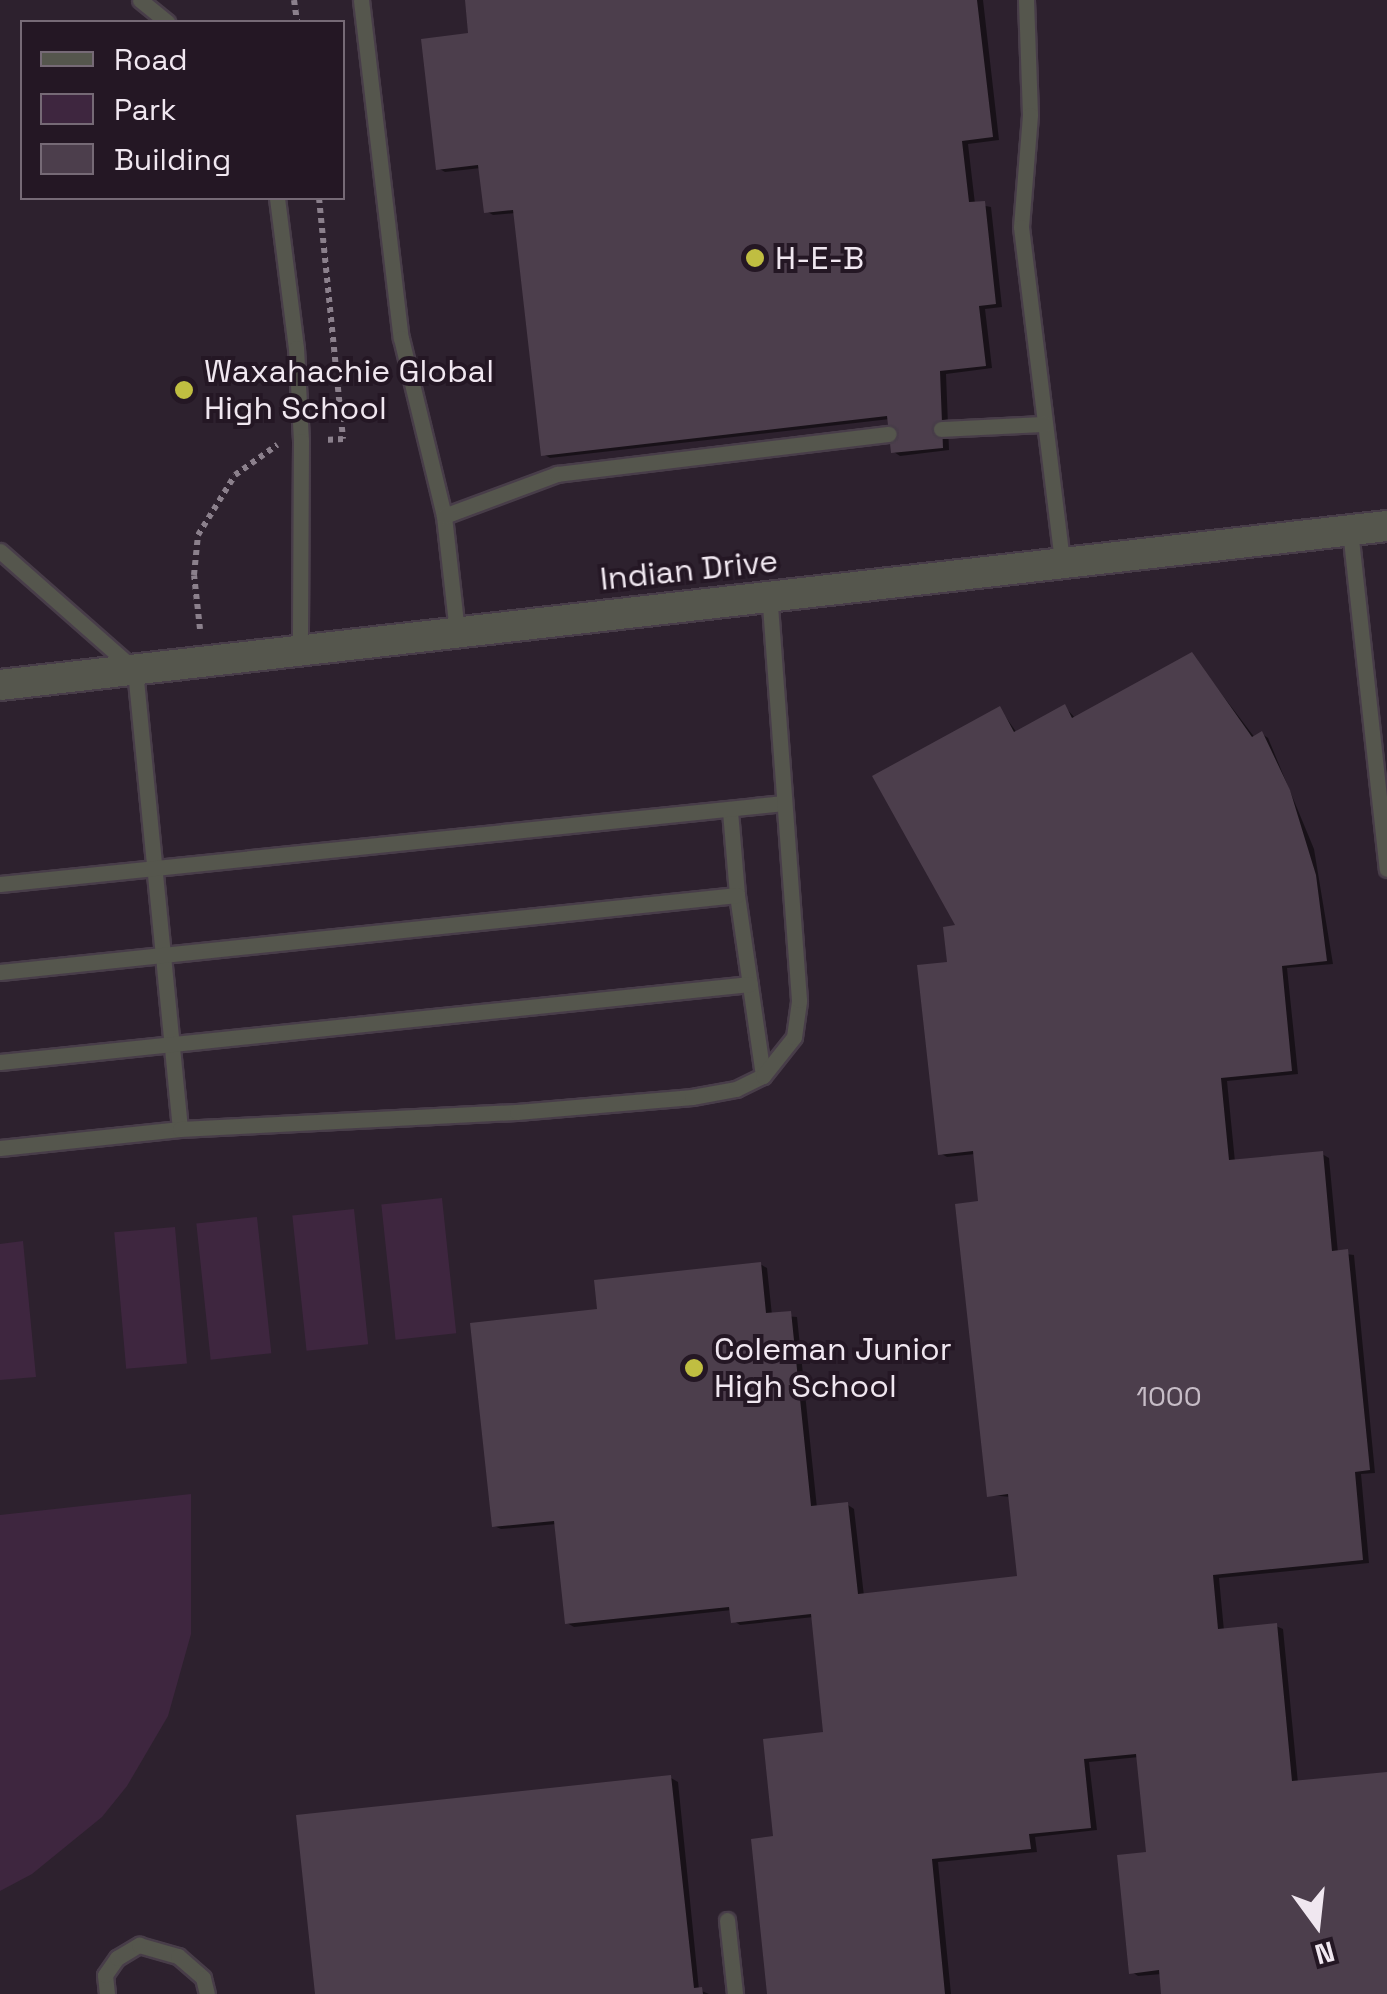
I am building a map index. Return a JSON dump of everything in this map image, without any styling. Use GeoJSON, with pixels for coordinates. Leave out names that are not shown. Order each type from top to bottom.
{"type":"FeatureCollection","features":[{"type":"Feature","properties":{"kind":"street","name":"Indian Drive"},"geometry":{"type":"LineString","coordinates":[[0,685],[1387,526]]}},
{"type":"Feature","properties":{"kind":"lane"},"geometry":{"type":"LineString","coordinates":[[140,0],[165,20]]}},
{"type":"Feature","properties":{"kind":"lane"},"geometry":{"type":"LineString","coordinates":[[361,0],[401,338],[444,516],[457,632]]}},
{"type":"Feature","properties":{"kind":"lane"},"geometry":{"type":"LineString","coordinates":[[1026,0],[1030,115],[1021,227],[1062,563]]}},
{"type":"Feature","properties":{"kind":"lane"},"geometry":{"type":"LineString","coordinates":[[277,200],[296,348],[301,441],[300,650]]}},
{"type":"Feature","properties":{"kind":"lane"},"geometry":{"type":"LineString","coordinates":[[941,429],[1045,424]]}},
{"type":"Feature","properties":{"kind":"lane"},"geometry":{"type":"LineString","coordinates":[[444,516],[557,474],[889,434]]}},
{"type":"Feature","properties":{"kind":"lane"},"geometry":{"type":"LineString","coordinates":[[1350,530],[1387,869]]}},
{"type":"Feature","properties":{"kind":"lane"},"geometry":{"type":"LineString","coordinates":[[0,551],[135,670],[180,1129]]}},
{"type":"Feature","properties":{"kind":"lane"},"geometry":{"type":"LineString","coordinates":[[0,1148],[180,1129],[576,1107],[692,1096],[736,1088],[762,1076],[794,1036],[799,1000],[769,596]]}},
{"type":"Feature","properties":{"kind":"lane"},"geometry":{"type":"LineString","coordinates":[[0,884],[784,802]]}},
{"type":"Feature","properties":{"kind":"lane"},"geometry":{"type":"LineString","coordinates":[[730,810],[737,895],[762,1076]]}},
{"type":"Feature","properties":{"kind":"lane"},"geometry":{"type":"LineString","coordinates":[[0,972],[737,895]]}},
{"type":"Feature","properties":{"kind":"lane"},"geometry":{"type":"LineString","coordinates":[[0,1062],[750,984]]}},
{"type":"Feature","properties":{"kind":"lane"},"geometry":{"type":"LineString","coordinates":[[727,1920],[736,1994]]}},
{"type":"Feature","properties":{"kind":"lane"},"geometry":{"type":"LineString","coordinates":[[107,1994],[105,1974],[117,1958],[139,1946],[178,1956],[203,1978],[207,1994]]}},
{"type":"Feature","properties":{"kind":"green space"},"geometry":{"type":"Polygon","coordinates":[[[442,1198],[456,1333],[396,1340],[381,1204],[442,1198]]]}},
{"type":"Feature","properties":{"kind":"green space"},"geometry":{"type":"Polygon","coordinates":[[[354,1209],[368,1344],[307,1351],[292,1215],[354,1209]]]}},
{"type":"Feature","properties":{"kind":"green space"},"geometry":{"type":"Polygon","coordinates":[[[257,1217],[271,1353],[211,1360],[196,1223],[257,1217]]]}},
{"type":"Feature","properties":{"kind":"green space"},"geometry":{"type":"Polygon","coordinates":[[[175,1227],[187,1363],[126,1369],[114,1232],[175,1227]]]}},
{"type":"Feature","properties":{"kind":"green space"},"geometry":{"type":"Polygon","coordinates":[[[23,1241],[36,1377],[0,1380],[0,1244],[23,1241]]]}},
{"type":"Feature","properties":{"kind":"green space"},"geometry":{"type":"Polygon","coordinates":[[[191,1494],[191,1634],[168,1716],[127,1786],[102,1817],[32,1874],[0,1891],[0,1515],[191,1494]]]}},
{"type":"Feature","properties":{"kind":"building","name":"H-E-B"},"geometry":{"type":"Polygon","coordinates":[[[465,0],[977,0],[993,137],[962,141],[969,202],[985,201],[996,304],[979,306],[986,366],[940,371],[943,448],[891,453],[887,416],[541,456],[513,210],[484,213],[478,165],[436,170],[421,39],[468,33],[465,0]]]}},
{"type":"Feature","properties":{"kind":"building"},"geometry":{"type":"Polygon","coordinates":[[[1192,652],[1252,737],[1262,731],[1290,790],[1316,875],[1327,961],[1282,966],[1292,1071],[1221,1078],[1229,1160],[1323,1151],[1332,1251],[1348,1249],[1370,1470],[1355,1472],[1363,1560],[1213,1575],[1218,1629],[1277,1623],[1292,1781],[1387,1772],[1387,1994],[1161,1994],[1159,1970],[1129,1974],[1117,1855],[1146,1852],[1136,1754],[1084,1759],[1091,1828],[1029,1834],[1031,1849],[932,1859],[945,1994],[767,1994],[751,1839],[773,1836],[763,1739],[823,1732],[811,1614],[731,1623],[729,1607],[565,1624],[554,1521],[492,1527],[470,1323],[597,1309],[594,1280],[761,1262],[766,1313],[791,1311],[811,1506],[848,1502],[858,1594],[1017,1576],[1008,1494],[987,1497],[955,1204],[978,1201],[973,1151],[938,1155],[917,965],[947,962],[943,927],[955,925],[872,776],[1000,706],[1014,732],[1065,704],[1072,718],[1192,652]]]}},
{"type":"Feature","properties":{"kind":"building"},"geometry":{"type":"Polygon","coordinates":[[[671,1775],[694,1988],[702,1987],[703,1994],[315,1994],[296,1815],[671,1775]]]}},
{"type":"Feature","properties":{"kind":"place","name":"H-E-B"},"geometry":{"type":"Point","coordinates":[755,258]}},
{"type":"Feature","properties":{"kind":"place","name":"Waxahachie Global High School"},"geometry":{"type":"Point","coordinates":[184,390]}},
{"type":"Feature","properties":{"kind":"place","name":"Coleman Junior High School"},"geometry":{"type":"Point","coordinates":[694,1368]}}]}
